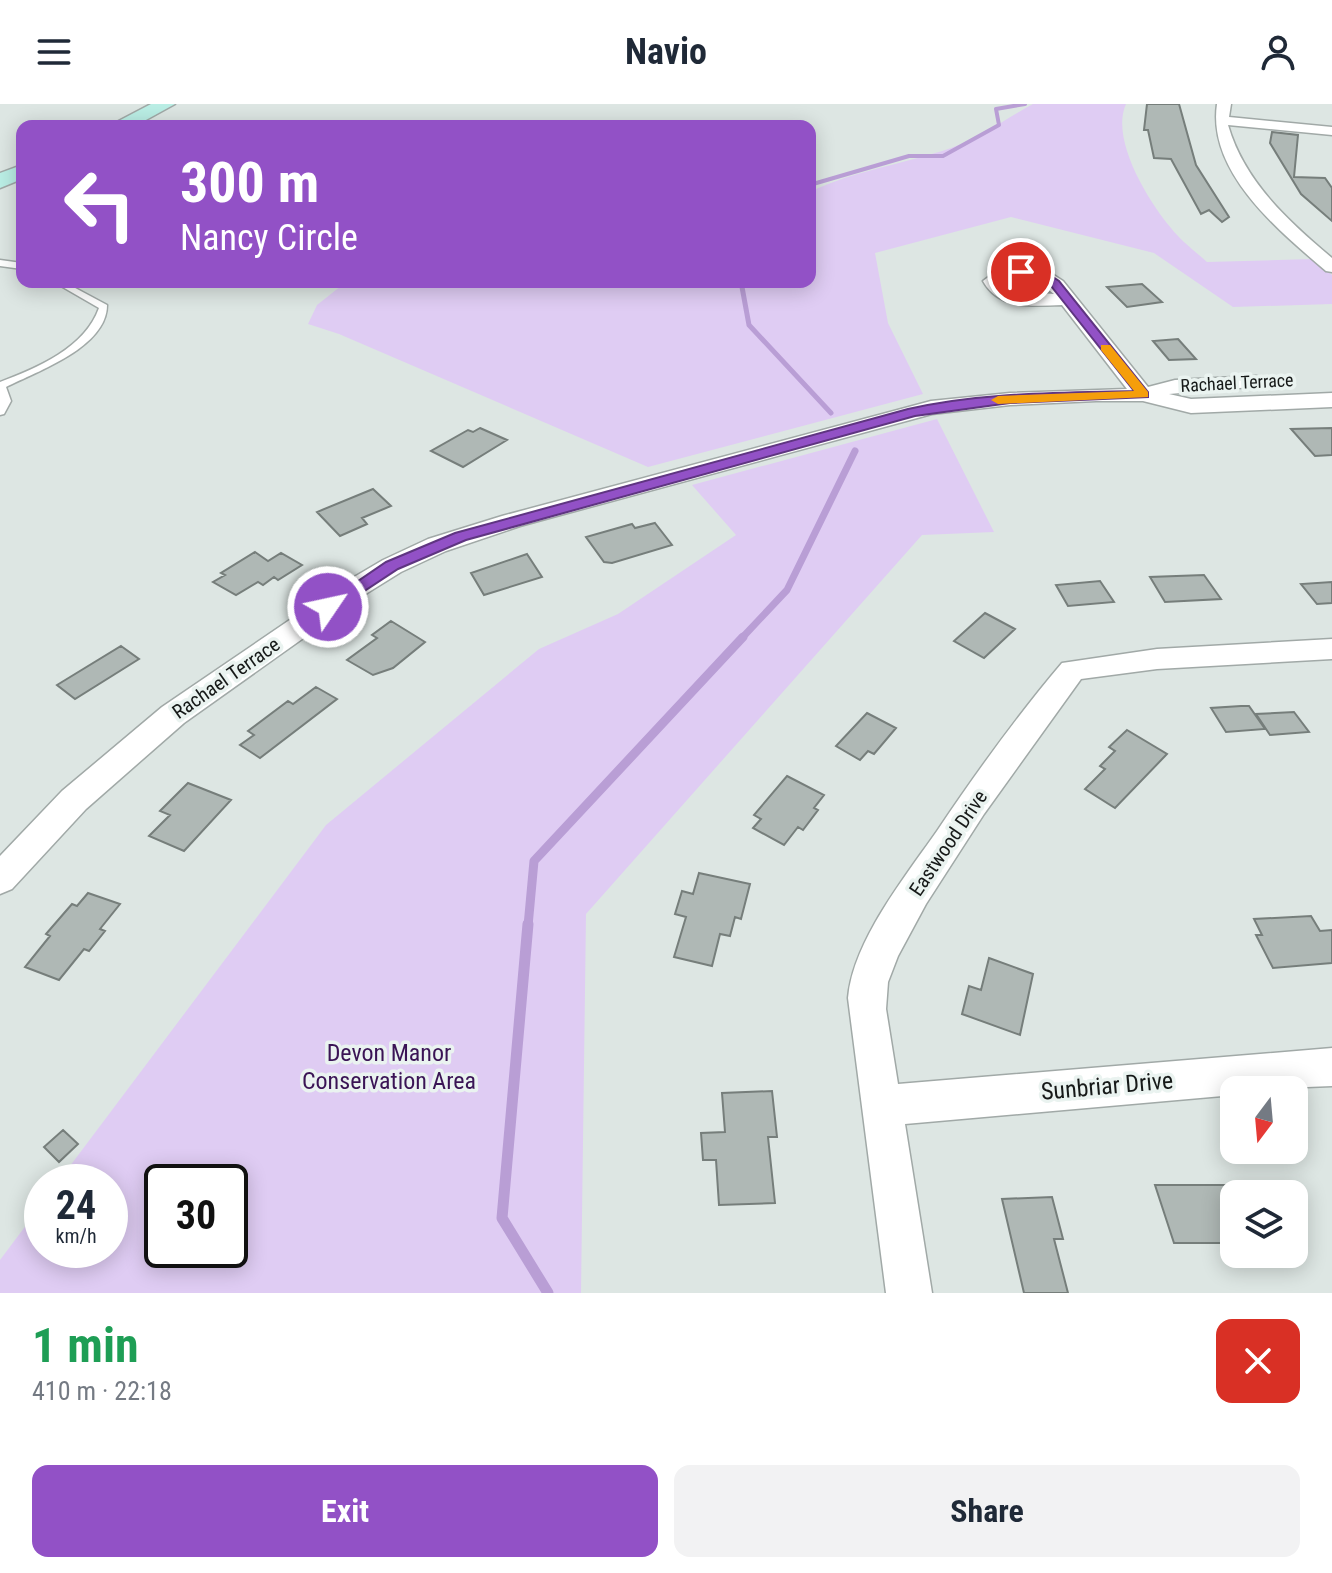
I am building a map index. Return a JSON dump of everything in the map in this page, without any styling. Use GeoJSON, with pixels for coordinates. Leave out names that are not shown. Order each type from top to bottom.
{"type":"FeatureCollection","features":[{"type":"Feature","properties":{"kind":"main road"},"geometry":{"type":"LineString","coordinates":[[132,120],[166,104]]}},
{"type":"Feature","properties":{"kind":"street"},"geometry":{"type":"LineString","coordinates":[[1332,131],[1223,112],[1232,158],[1274,211],[1332,267]]}},
{"type":"Feature","properties":{"kind":"street"},"geometry":{"type":"LineString","coordinates":[[1274,211],[1332,246]]}},
{"type":"Feature","properties":{"kind":"street"},"geometry":{"type":"LineString","coordinates":[[1067,299],[1143,395]]}},
{"type":"Feature","properties":{"kind":"street","name":"Rachael Terrace"},"geometry":{"type":"LineString","coordinates":[[0,879],[74,800],[160,725],[354,589],[414,554],[511,521],[931,408],[1010,399],[1143,395],[1175,386],[1332,379]]}},
{"type":"Feature","properties":{"kind":"street","name":"Rachael Terrace"},"geometry":{"type":"LineString","coordinates":[[1143,395],[1191,406],[1332,400]]}},
{"type":"Feature","properties":{"kind":"street","name":"Eastwood Drive"},"geometry":{"type":"LineString","coordinates":[[909,1293],[867,1009],[867,990],[873,969],[900,915],[929,869],[1039,710],[1072,670],[1157,659],[1332,649]]}},
{"type":"Feature","properties":{"kind":"street","name":"Sunbriar Drive"},"geometry":{"type":"LineString","coordinates":[[882,1106],[1332,1067]]}},
{"type":"Feature","properties":{"kind":"lane"},"geometry":{"type":"LineString","coordinates":[[0,412],[6,401],[1,386],[75,348],[101,323],[104,307],[69,288]]}},
{"type":"Feature","properties":{"kind":"green space"},"geometry":{"type":"Polygon","coordinates":[[[1033,104],[1126,104],[1122,118],[1123,134],[1134,169],[1152,202],[1179,237],[1207,262],[1313,259],[1332,275],[1332,304],[1233,307],[1154,253],[1011,217],[875,253],[888,323],[923,394],[648,467],[339,334],[308,324],[317,305],[338,288],[816,288],[816,189],[845,178],[934,154],[983,133],[1033,104]]]}},
{"type":"Feature","properties":{"kind":"green space","name":"Devon Manor Conservation Area"},"geometry":{"type":"Polygon","coordinates":[[[937,419],[994,532],[922,535],[586,914],[581,1293],[0,1293],[0,1260],[24,1228],[24,1268],[128,1268],[128,1164],[72,1164],[326,825],[539,649],[618,614],[736,535],[692,485],[937,419]]]}},
{"type":"Feature","properties":{"kind":"building"},"geometry":{"type":"Polygon","coordinates":[[[1147,104],[1179,104],[1196,165],[1229,217],[1222,222],[1209,210],[1201,214],[1171,159],[1154,158],[1148,130],[1144,130],[1147,104]]]}},
{"type":"Feature","properties":{"kind":"building"},"geometry":{"type":"Polygon","coordinates":[[[1272,132],[1298,135],[1294,177],[1325,178],[1332,188],[1332,221],[1301,194],[1270,143],[1272,132]]]}},
{"type":"Feature","properties":{"kind":"building"},"geometry":{"type":"Polygon","coordinates":[[[1142,284],[1162,302],[1127,307],[1107,287],[1142,284]]]}},
{"type":"Feature","properties":{"kind":"building"},"geometry":{"type":"Polygon","coordinates":[[[1178,339],[1196,359],[1169,360],[1153,341],[1178,339]]]}},
{"type":"Feature","properties":{"kind":"building"},"geometry":{"type":"Polygon","coordinates":[[[480,428],[507,440],[463,467],[431,451],[468,430],[473,432],[480,428]]]}},
{"type":"Feature","properties":{"kind":"building"},"geometry":{"type":"Polygon","coordinates":[[[1332,428],[1332,455],[1315,456],[1291,429],[1332,428]]]}},
{"type":"Feature","properties":{"kind":"building"},"geometry":{"type":"Polygon","coordinates":[[[373,489],[391,506],[362,518],[367,524],[340,536],[317,512],[373,489]]]}},
{"type":"Feature","properties":{"kind":"building"},"geometry":{"type":"Polygon","coordinates":[[[655,523],[672,545],[612,563],[604,562],[586,537],[632,524],[635,528],[655,523]]]}},
{"type":"Feature","properties":{"kind":"building"},"geometry":{"type":"Polygon","coordinates":[[[255,552],[268,561],[281,553],[302,565],[278,580],[274,577],[263,585],[258,582],[236,595],[213,582],[225,575],[221,573],[255,552]]]}},
{"type":"Feature","properties":{"kind":"building"},"geometry":{"type":"Polygon","coordinates":[[[527,554],[542,577],[484,595],[471,573],[527,554]]]}},
{"type":"Feature","properties":{"kind":"building"},"geometry":{"type":"Polygon","coordinates":[[[1204,575],[1221,599],[1165,602],[1150,577],[1204,575]]]}},
{"type":"Feature","properties":{"kind":"building"},"geometry":{"type":"Polygon","coordinates":[[[1100,581],[1114,602],[1068,606],[1056,585],[1100,581]]]}},
{"type":"Feature","properties":{"kind":"building"},"geometry":{"type":"Polygon","coordinates":[[[1332,582],[1332,603],[1317,604],[1301,584],[1332,582]]]}},
{"type":"Feature","properties":{"kind":"building"},"geometry":{"type":"Polygon","coordinates":[[[985,613],[1015,629],[984,658],[954,641],[985,613]]]}},
{"type":"Feature","properties":{"kind":"building"},"geometry":{"type":"Polygon","coordinates":[[[391,621],[425,642],[393,668],[373,675],[347,660],[377,638],[372,635],[391,621]]]}},
{"type":"Feature","properties":{"kind":"building"},"geometry":{"type":"Polygon","coordinates":[[[121,646],[139,659],[75,699],[57,685],[121,646]]]}},
{"type":"Feature","properties":{"kind":"building"},"geometry":{"type":"Polygon","coordinates":[[[316,687],[337,699],[260,758],[240,745],[254,735],[248,731],[288,701],[293,704],[316,687]]]}},
{"type":"Feature","properties":{"kind":"building"},"geometry":{"type":"Polygon","coordinates":[[[1249,706],[1265,729],[1226,732],[1211,708],[1249,706]]]}},
{"type":"Feature","properties":{"kind":"building"},"geometry":{"type":"Polygon","coordinates":[[[1294,712],[1309,732],[1270,735],[1256,714],[1294,712]]]}},
{"type":"Feature","properties":{"kind":"building"},"geometry":{"type":"Polygon","coordinates":[[[867,713],[896,728],[874,754],[868,751],[860,760],[836,746],[867,713]]]}},
{"type":"Feature","properties":{"kind":"building"},"geometry":{"type":"Polygon","coordinates":[[[1127,730],[1167,754],[1115,808],[1085,789],[1105,769],[1100,766],[1115,751],[1109,747],[1127,730]]]}},
{"type":"Feature","properties":{"kind":"building"},"geometry":{"type":"Polygon","coordinates":[[[787,776],[824,795],[814,808],[818,810],[803,830],[798,827],[784,845],[753,828],[761,819],[754,815],[787,776]]]}},
{"type":"Feature","properties":{"kind":"building"},"geometry":{"type":"Polygon","coordinates":[[[188,783],[231,800],[184,851],[149,836],[170,815],[160,811],[188,783]]]}},
{"type":"Feature","properties":{"kind":"building"},"geometry":{"type":"Polygon","coordinates":[[[699,873],[750,884],[741,919],[735,917],[730,936],[720,934],[712,966],[674,957],[686,917],[675,914],[682,891],[693,894],[699,873]]]}},
{"type":"Feature","properties":{"kind":"building"},"geometry":{"type":"Polygon","coordinates":[[[88,893],[120,904],[100,929],[105,931],[89,951],[84,949],[59,980],[25,967],[50,936],[46,934],[72,904],[77,906],[88,893]]]}},
{"type":"Feature","properties":{"kind":"building"},"geometry":{"type":"Polygon","coordinates":[[[1311,916],[1320,931],[1332,930],[1332,963],[1273,968],[1256,935],[1262,935],[1254,919],[1311,916]]]}},
{"type":"Feature","properties":{"kind":"building"},"geometry":{"type":"Polygon","coordinates":[[[989,958],[1033,974],[1020,1035],[962,1014],[969,986],[981,990],[989,958]]]}},
{"type":"Feature","properties":{"kind":"building"},"geometry":{"type":"Polygon","coordinates":[[[772,1091],[777,1137],[768,1137],[775,1203],[719,1205],[716,1160],[703,1160],[701,1133],[725,1132],[722,1093],[772,1091]]]}},
{"type":"Feature","properties":{"kind":"building"},"geometry":{"type":"Polygon","coordinates":[[[63,1130],[78,1144],[59,1162],[44,1147],[63,1130]]]}},
{"type":"Feature","properties":{"kind":"building"},"geometry":{"type":"Polygon","coordinates":[[[1155,1185],[1220,1185],[1220,1243],[1174,1243],[1155,1185]]]}},
{"type":"Feature","properties":{"kind":"building"},"geometry":{"type":"Polygon","coordinates":[[[1052,1197],[1063,1239],[1054,1239],[1068,1293],[1024,1293],[1002,1199],[1052,1197]]]}},
{"type":"Feature","properties":{"kind":"waterway"},"geometry":{"type":"LineString","coordinates":[[816,183],[909,156],[943,156],[999,125],[996,109],[1025,104]]}},
{"type":"Feature","properties":{"kind":"waterway"},"geometry":{"type":"LineString","coordinates":[[742,288],[749,325],[831,413]]}},
{"type":"Feature","properties":{"kind":"waterway"},"geometry":{"type":"LineString","coordinates":[[741,639],[787,590],[855,451]]}},
{"type":"Feature","properties":{"kind":"waterway"},"geometry":{"type":"LineString","coordinates":[[528,926],[534,861],[743,637]]}},
{"type":"Feature","properties":{"kind":"waterway"},"geometry":{"type":"LineString","coordinates":[[528,924],[502,1218],[548,1293]]}},
{"type":"Feature","properties":{"kind":"slow traffic"},"geometry":{"type":"LineString","coordinates":[[998,400],[1143,395],[1106,347]]}},
{"type":"Feature","properties":{"kind":"route"},"geometry":{"type":"LineString","coordinates":[[328,607],[414,554],[460,536],[913,412],[1010,399],[1143,395],[1053,281],[1021,272]]}}]}
